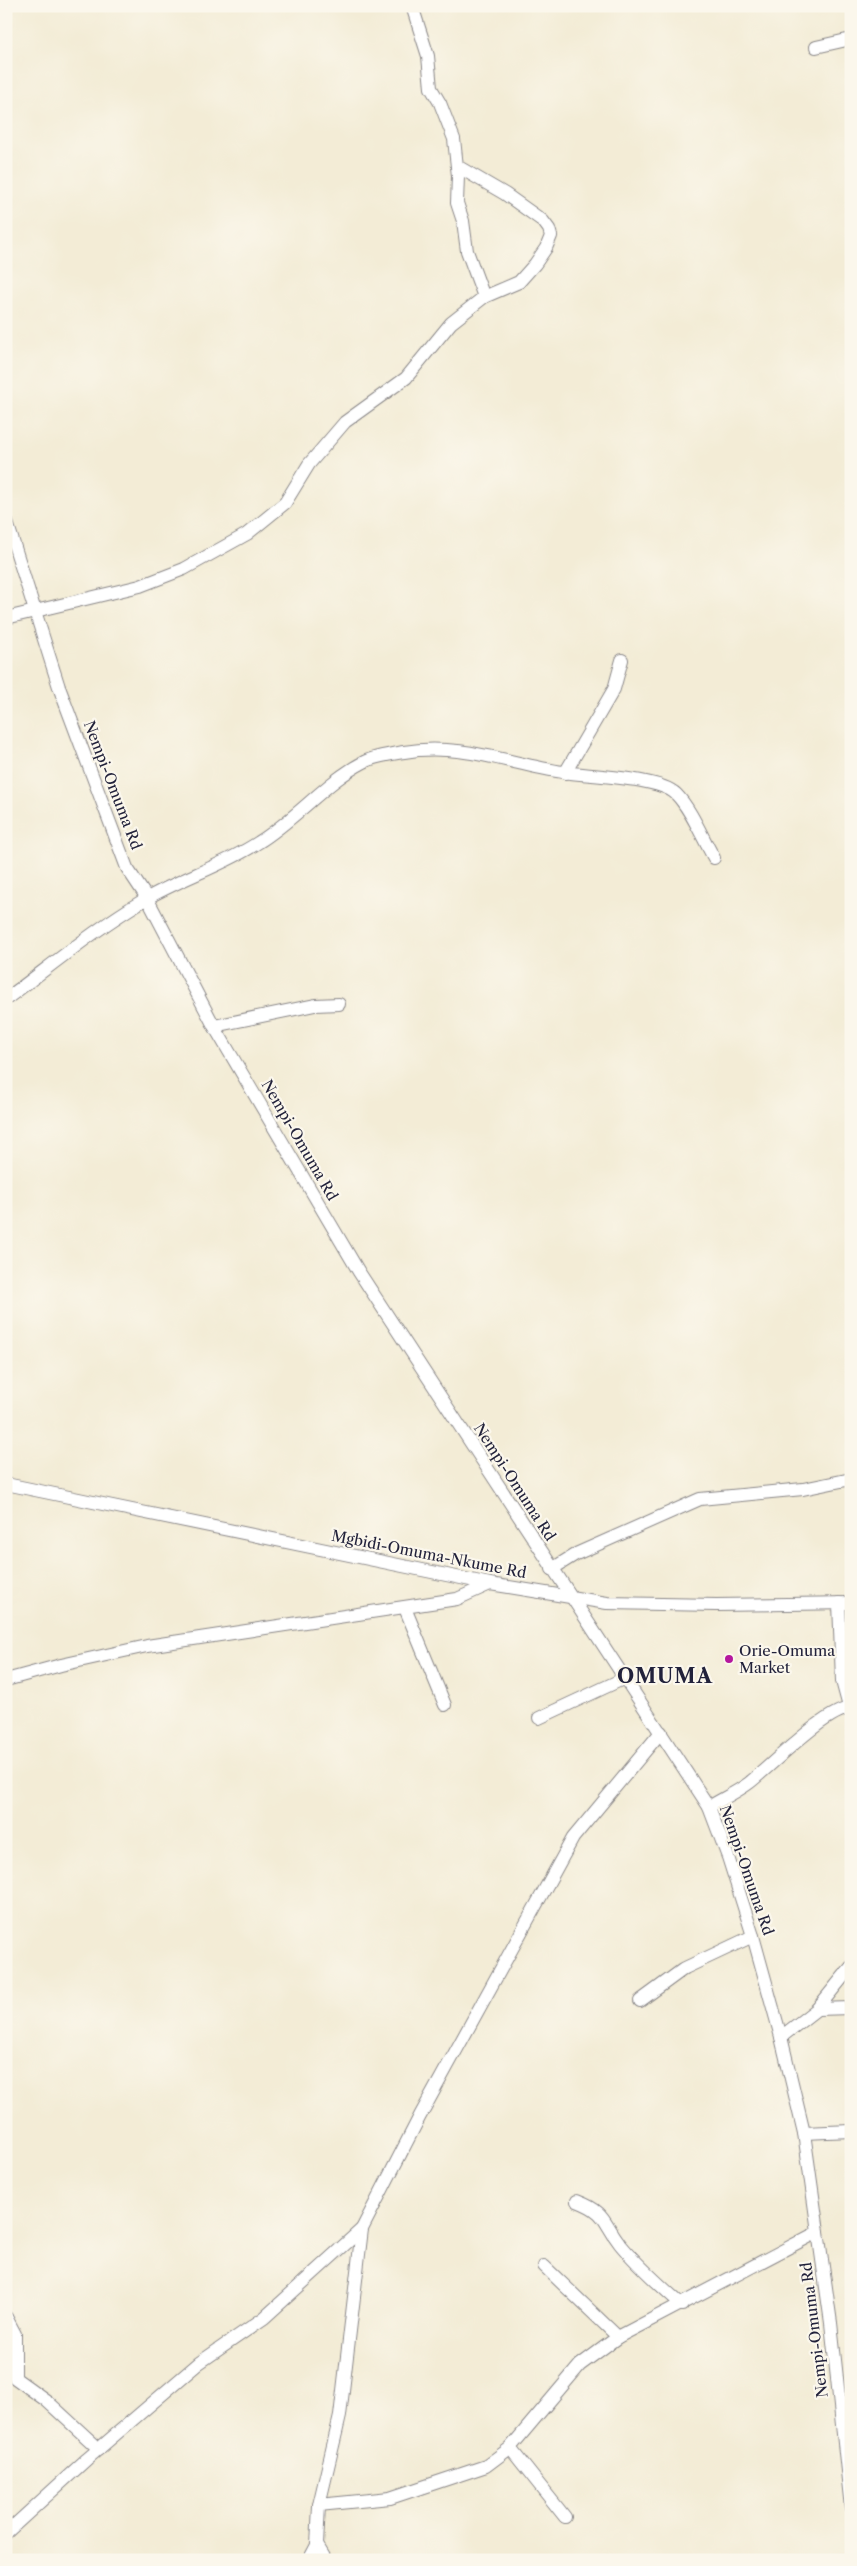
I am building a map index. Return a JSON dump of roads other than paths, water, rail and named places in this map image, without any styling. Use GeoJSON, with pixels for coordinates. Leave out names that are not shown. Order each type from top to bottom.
{"type":"FeatureCollection","features":[{"type":"Feature","properties":{"kind":"street"},"geometry":{"type":"LineString","coordinates":[[412,6],[428,56],[431,88],[440,103],[454,139],[457,166],[457,203],[467,251],[484,297]]}},
{"type":"Feature","properties":{"kind":"street"},"geometry":{"type":"LineString","coordinates":[[816,47],[851,39]]}},
{"type":"Feature","properties":{"kind":"street"},"geometry":{"type":"LineString","coordinates":[[6,618],[140,586],[184,569],[246,534],[278,510],[289,498],[309,464],[345,422],[406,378],[451,324],[484,297],[518,282],[535,264],[551,236],[549,229],[542,221],[505,194],[457,166]]}},
{"type":"Feature","properties":{"kind":"street","name":"Nempi-Omuma Rd"},"geometry":{"type":"LineString","coordinates":[[6,519],[59,687],[127,868],[147,898],[214,1026],[358,1272],[709,1807],[728,1856],[753,1936],[781,2037],[804,2133],[831,2323],[851,2508]]}},
{"type":"Feature","properties":{"kind":"street"},"geometry":{"type":"LineString","coordinates":[[565,772],[614,689],[622,660]]}},
{"type":"Feature","properties":{"kind":"street"},"geometry":{"type":"LineString","coordinates":[[6,999],[104,924],[147,898],[253,846],[283,827],[339,778],[366,761],[405,752],[439,748],[462,750],[530,767],[643,781],[662,786],[676,794],[714,858]]}},
{"type":"Feature","properties":{"kind":"street"},"geometry":{"type":"LineString","coordinates":[[214,1026],[315,1005],[339,1004]]}},
{"type":"Feature","properties":{"kind":"street"},"geometry":{"type":"LineString","coordinates":[[552,1569],[576,1554],[700,1499],[803,1489],[851,1479]]}},
{"type":"Feature","properties":{"kind":"street","name":"Mgbidi-Omuma-Nkume Rd"},"geometry":{"type":"LineString","coordinates":[[6,1484],[490,1584],[607,1603],[654,1605],[845,1603]]}},
{"type":"Feature","properties":{"kind":"street"},"geometry":{"type":"LineString","coordinates":[[6,1680],[61,1665],[147,1646],[457,1599],[490,1584]]}},
{"type":"Feature","properties":{"kind":"street"},"geometry":{"type":"LineString","coordinates":[[709,1807],[748,1784],[819,1724],[850,1707],[842,1682],[845,1603]]}},
{"type":"Feature","properties":{"kind":"street"},"geometry":{"type":"LineString","coordinates":[[405,1608],[445,1705]]}},
{"type":"Feature","properties":{"kind":"street"},"geometry":{"type":"LineString","coordinates":[[539,1718],[624,1678]]}},
{"type":"Feature","properties":{"kind":"street"},"geometry":{"type":"LineString","coordinates":[[309,2560],[317,2545],[319,2505],[340,2416],[362,2229],[420,2116],[572,1838],[661,1732]]}},
{"type":"Feature","properties":{"kind":"street"},"geometry":{"type":"LineString","coordinates":[[640,2001],[685,1968],[753,1936]]}},
{"type":"Feature","properties":{"kind":"street"},"geometry":{"type":"LineString","coordinates":[[781,2037],[817,2009],[851,1967]]}},
{"type":"Feature","properties":{"kind":"street"},"geometry":{"type":"LineString","coordinates":[[817,2009],[851,2008]]}},
{"type":"Feature","properties":{"kind":"street"},"geometry":{"type":"LineString","coordinates":[[804,2133],[851,2131]]}},
{"type":"Feature","properties":{"kind":"street"},"geometry":{"type":"LineString","coordinates":[[577,2202],[592,2207],[604,2216],[619,2243],[648,2274],[682,2304]]}},
{"type":"Feature","properties":{"kind":"street"},"geometry":{"type":"LineString","coordinates":[[6,2533],[99,2449],[199,2364],[264,2318],[362,2229]]}},
{"type":"Feature","properties":{"kind":"street"},"geometry":{"type":"LineString","coordinates":[[319,2505],[390,2498],[486,2466],[510,2448],[580,2365],[618,2337],[818,2232]]}},
{"type":"Feature","properties":{"kind":"street"},"geometry":{"type":"LineString","coordinates":[[544,2266],[618,2337]]}},
{"type":"Feature","properties":{"kind":"street"},"geometry":{"type":"LineString","coordinates":[[6,2317],[15,2334],[15,2378],[47,2401],[99,2449]]}},
{"type":"Feature","properties":{"kind":"street"},"geometry":{"type":"LineString","coordinates":[[510,2448],[564,2517]]}},
{"type":"Feature","properties":{"kind":"street"},"geometry":{"type":"LineString","coordinates":[[317,2545],[326,2560]]}},
{"type":"Feature","properties":{"kind":"place","name":"Orie-Omuma Market"},"geometry":{"type":"Point","coordinates":[729,1659]}},
{"type":"Feature","properties":{"kind":"district","name":"OMUMA"},"geometry":{"type":"Point","coordinates":[665,1676]}}]}
